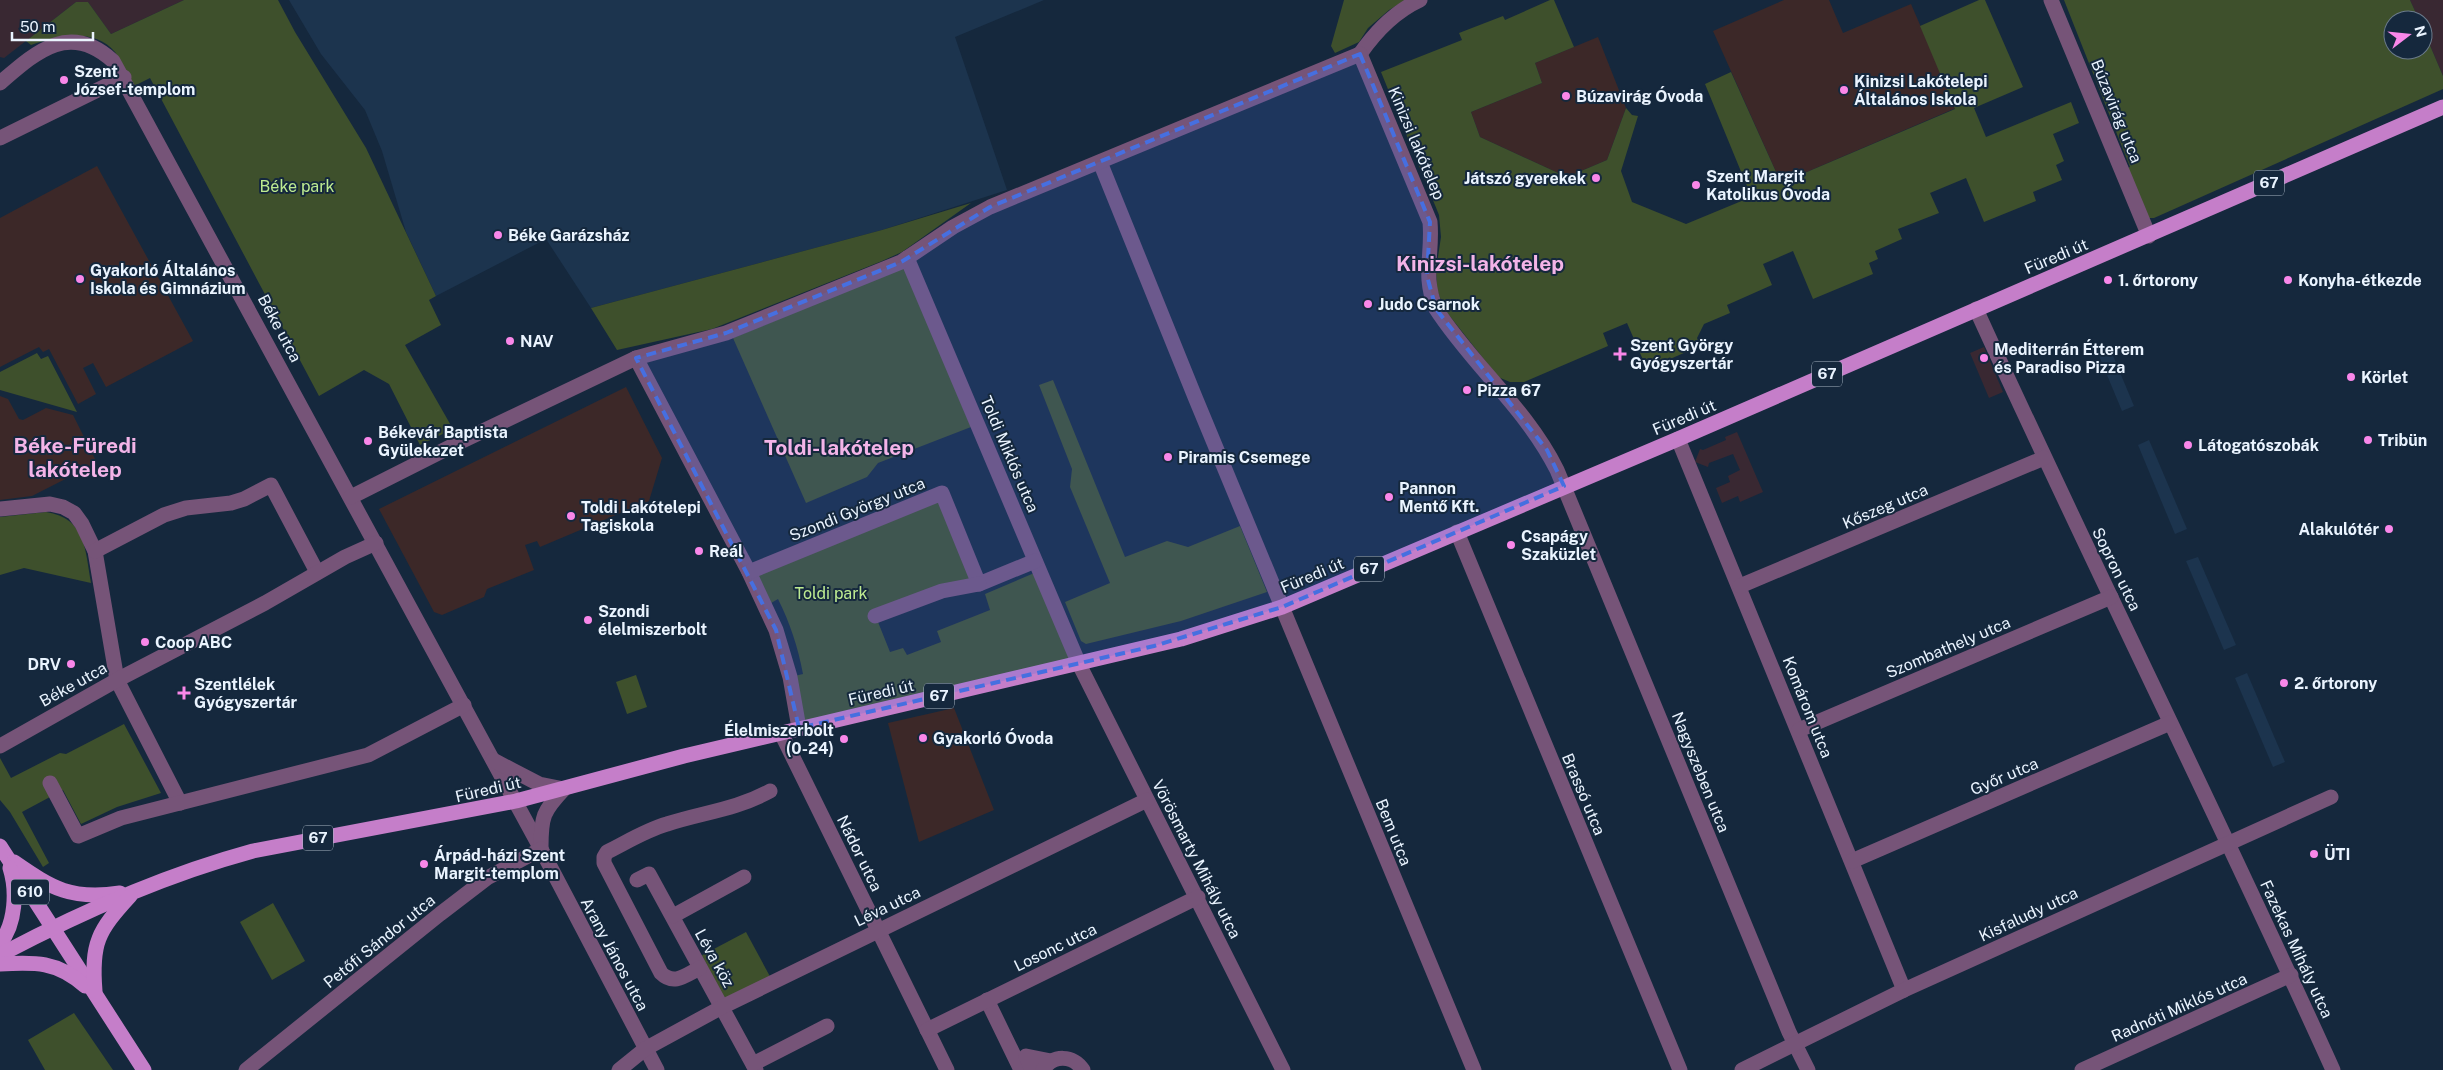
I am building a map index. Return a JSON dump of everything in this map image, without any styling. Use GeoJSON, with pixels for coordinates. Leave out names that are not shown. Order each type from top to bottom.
{"type":"FeatureCollection","features":[{"type":"Feature","properties":{"kind":"main road","name":"Füredi út"},"geometry":{"type":"LineString","coordinates":[[134,892],[222,860],[253,851],[516,801],[684,756],[1079,664],[1212,630],[1282,607],[1678,439],[2443,107]]}},
{"type":"Feature","properties":{"kind":"main road"},"geometry":{"type":"LineString","coordinates":[[3,852],[57,889],[86,895],[134,892]]}},
{"type":"Feature","properties":{"kind":"main road"},"geometry":{"type":"LineString","coordinates":[[0,943],[13,908],[13,878],[3,852]]}},
{"type":"Feature","properties":{"kind":"main road","name":"610"},"geometry":{"type":"LineString","coordinates":[[3,852],[144,1070]]}},
{"type":"Feature","properties":{"kind":"main road"},"geometry":{"type":"LineString","coordinates":[[96,995],[93,968],[94,950],[100,934],[109,919],[134,892]]}},
{"type":"Feature","properties":{"kind":"main road","name":"67"},"geometry":{"type":"LineString","coordinates":[[0,955],[53,928],[134,892]]}},
{"type":"Feature","properties":{"kind":"main road"},"geometry":{"type":"LineString","coordinates":[[0,964],[26,962],[47,964],[64,970],[96,995]]}},
{"type":"Feature","properties":{"kind":"street"},"geometry":{"type":"LineString","coordinates":[[351,497],[460,442],[636,358],[726,333],[908,258],[970,216],[1360,54],[1374,33],[1394,15],[1420,0]]}},
{"type":"Feature","properties":{"kind":"street","name":"Búzavirág utca"},"geometry":{"type":"LineString","coordinates":[[2051,0],[2149,236]]}},
{"type":"Feature","properties":{"kind":"street","name":"Béke utca"},"geometry":{"type":"LineString","coordinates":[[0,83],[31,56],[49,46],[67,42],[85,43],[102,51],[113,61],[124,77],[516,801]]}},
{"type":"Feature","properties":{"kind":"street","name":"Kinizsi lakótelep"},"geometry":{"type":"LineString","coordinates":[[1360,54],[1430,222],[1431,236],[1427,276],[1429,293],[1436,309],[1521,413],[1547,450],[1564,486]]}},
{"type":"Feature","properties":{"kind":"street"},"geometry":{"type":"LineString","coordinates":[[0,138],[124,77]]}},
{"type":"Feature","properties":{"kind":"street"},"geometry":{"type":"LineString","coordinates":[[1100,162],[1282,607]]}},
{"type":"Feature","properties":{"kind":"street","name":"Toldi Miklós utca"},"geometry":{"type":"LineString","coordinates":[[908,258],[1079,664]]}},
{"type":"Feature","properties":{"kind":"street","name":"Sopron utca"},"geometry":{"type":"LineString","coordinates":[[1976,309],[2044,458],[2228,843]]}},
{"type":"Feature","properties":{"kind":"street"},"geometry":{"type":"LineString","coordinates":[[636,358],[749,572],[776,630],[786,658],[800,728]]}},
{"type":"Feature","properties":{"kind":"street","name":"Komárom utca"},"geometry":{"type":"LineString","coordinates":[[1678,439],[1740,586],[1904,990]]}},
{"type":"Feature","properties":{"kind":"street","name":"Kőszeg utca"},"geometry":{"type":"LineString","coordinates":[[1740,586],[2044,458]]}},
{"type":"Feature","properties":{"kind":"street"},"geometry":{"type":"LineString","coordinates":[[95,551],[164,515],[186,508],[231,503],[244,499],[271,485],[317,572]]}},
{"type":"Feature","properties":{"kind":"street","name":"Nagyszeben utca"},"geometry":{"type":"LineString","coordinates":[[1564,486],[1794,1045],[1808,1070]]}},
{"type":"Feature","properties":{"kind":"street","name":"Szondi György utca"},"geometry":{"type":"LineString","coordinates":[[749,572],[942,492],[979,584]]}},
{"type":"Feature","properties":{"kind":"street"},"geometry":{"type":"LineString","coordinates":[[0,509],[50,504],[63,507],[74,514],[82,524],[95,551],[116,680],[180,803]]}},
{"type":"Feature","properties":{"kind":"street","name":"Brassó utca"},"geometry":{"type":"LineString","coordinates":[[1457,532],[1680,1070]]}},
{"type":"Feature","properties":{"kind":"street","name":"Béke utca"},"geometry":{"type":"LineString","coordinates":[[0,746],[116,680],[265,603],[344,556],[376,543]]}},
{"type":"Feature","properties":{"kind":"street"},"geometry":{"type":"LineString","coordinates":[[876,616],[942,591],[979,584],[1035,561]]}},
{"type":"Feature","properties":{"kind":"street","name":"Szombathely utca"},"geometry":{"type":"LineString","coordinates":[[1799,730],[2111,597]]}},
{"type":"Feature","properties":{"kind":"street","name":"Bem utca"},"geometry":{"type":"LineString","coordinates":[[1282,607],[1474,1070]]}},
{"type":"Feature","properties":{"kind":"street","name":"Vörösmarty Mihály utca"},"geometry":{"type":"LineString","coordinates":[[1079,664],[1198,897],[1283,1070]]}},
{"type":"Feature","properties":{"kind":"street"},"geometry":{"type":"LineString","coordinates":[[50,782],[78,836],[121,818],[368,755],[464,705]]}},
{"type":"Feature","properties":{"kind":"street","name":"Győr utca"},"geometry":{"type":"LineString","coordinates":[[1852,861],[2170,723]]}},
{"type":"Feature","properties":{"kind":"street","name":"Nádor utca"},"geometry":{"type":"LineString","coordinates":[[780,733],[947,1070]]}},
{"type":"Feature","properties":{"kind":"street"},"geometry":{"type":"LineString","coordinates":[[493,760],[539,784],[564,789]]}},
{"type":"Feature","properties":{"kind":"street"},"geometry":{"type":"LineString","coordinates":[[542,849],[541,822],[550,804],[564,789]]}},
{"type":"Feature","properties":{"kind":"street"},"geometry":{"type":"LineString","coordinates":[[700,968],[680,979],[673,980],[661,973],[604,863],[604,857],[608,852],[646,832],[667,824],[721,812],[770,791]]}},
{"type":"Feature","properties":{"kind":"street","name":"Kisfaludy utca"},"geometry":{"type":"LineString","coordinates":[[1742,1070],[1904,990],[2331,797]]}},
{"type":"Feature","properties":{"kind":"street","name":"Léva utca"},"geometry":{"type":"LineString","coordinates":[[619,1070],[645,1049],[722,1007],[1147,800]]}},
{"type":"Feature","properties":{"kind":"street","name":"Arany János utca"},"geometry":{"type":"LineString","coordinates":[[516,801],[657,1070]]}},
{"type":"Feature","properties":{"kind":"street","name":"Fazekas Mihály utca"},"geometry":{"type":"LineString","coordinates":[[2228,843],[2333,1070]]}},
{"type":"Feature","properties":{"kind":"street","name":"Petőfi Sándor utca"},"geometry":{"type":"LineString","coordinates":[[246,1070],[487,878],[542,849]]}},
{"type":"Feature","properties":{"kind":"street","name":"Léva köz"},"geometry":{"type":"LineString","coordinates":[[637,880],[649,874],[755,1067]]}},
{"type":"Feature","properties":{"kind":"street"},"geometry":{"type":"LineString","coordinates":[[672,916],[744,877]]}},
{"type":"Feature","properties":{"kind":"street","name":"Losonc utca"},"geometry":{"type":"LineString","coordinates":[[927,1030],[1198,897]]}},
{"type":"Feature","properties":{"kind":"street","name":"Radnóti Miklós utca"},"geometry":{"type":"LineString","coordinates":[[2082,1070],[2291,976]]}},
{"type":"Feature","properties":{"kind":"street"},"geometry":{"type":"LineString","coordinates":[[987,1000],[1019,1060],[1032,1070]]}},
{"type":"Feature","properties":{"kind":"street"},"geometry":{"type":"LineString","coordinates":[[755,1067],[826,1026]]}},
{"type":"Feature","properties":{"kind":"street"},"geometry":{"type":"LineString","coordinates":[[1019,1060],[1047,1066],[1066,1058],[1074,1061],[1083,1070]]}},
{"type":"Feature","properties":{"kind":"highlighted area"},"geometry":{"type":"Polygon","coordinates":[[[1360,54],[1430,222],[1427,276],[1436,309],[1547,450],[1564,486],[1282,607],[1154,646],[799,728],[776,630],[636,358],[726,333],[901,262],[990,207],[1360,54]]]}},
{"type":"Feature","properties":{"kind":"shaded area"},"geometry":{"type":"Polygon","coordinates":[[[0,0],[184,0],[111,34],[88,2],[76,2],[4,58],[0,57],[0,0]]]}},
{"type":"Feature","properties":{"kind":"shaded area"},"geometry":{"type":"Polygon","coordinates":[[[289,0],[1044,0],[955,37],[1007,190],[882,230],[591,308],[546,239],[436,296],[406,232],[382,151],[365,110],[321,54],[289,0]]]}},
{"type":"Feature","properties":{"kind":"shaded area","name":"Kinizsi Lakótelepi Általános Iskola"},"geometry":{"type":"Polygon","coordinates":[[[1784,0],[1829,0],[1843,33],[1911,4],[1956,108],[1781,183],[1713,31],[1784,0]]]}},
{"type":"Feature","properties":{"kind":"shaded area"},"geometry":{"type":"Polygon","coordinates":[[[2410,0],[2443,0],[2443,76],[2433,52],[2433,10],[2414,10],[2410,0]]]}},
{"type":"Feature","properties":{"kind":"shaded area","name":"Búzavirág Óvoda"},"geometry":{"type":"Polygon","coordinates":[[[1598,37],[1626,108],[1607,160],[1567,177],[1480,137],[1471,112],[1542,83],[1535,63],[1598,37]]]}},
{"type":"Feature","properties":{"kind":"shaded area","name":"Gyakorló Általános Iskola és Gimnázium"},"geometry":{"type":"Polygon","coordinates":[[[97,166],[193,341],[106,387],[93,363],[83,368],[96,394],[78,404],[49,349],[43,352],[39,347],[0,367],[0,218],[97,166]]]}},
{"type":"Feature","properties":{"kind":"shaded area"},"geometry":{"type":"Polygon","coordinates":[[[2109,346],[2134,406],[2122,411],[2097,351],[2109,346]]]}},
{"type":"Feature","properties":{"kind":"shaded area"},"geometry":{"type":"Polygon","coordinates":[[[1984,347],[2003,392],[1989,398],[1970,353],[1984,347]]]}},
{"type":"Feature","properties":{"kind":"shaded area"},"geometry":{"type":"Polygon","coordinates":[[[626,387],[662,458],[649,501],[540,547],[537,541],[525,545],[534,570],[487,589],[484,597],[442,615],[434,612],[379,509],[626,387]]]}},
{"type":"Feature","properties":{"kind":"shaded area"},"geometry":{"type":"Polygon","coordinates":[[[0,396],[8,399],[19,419],[23,420],[46,408],[73,415],[97,463],[32,496],[0,500],[0,396]]]}},
{"type":"Feature","properties":{"kind":"shaded area"},"geometry":{"type":"Polygon","coordinates":[[[1737,432],[1763,492],[1740,502],[1738,496],[1722,503],[1716,488],[1730,482],[1728,476],[1740,470],[1733,454],[1709,463],[1708,467],[1695,462],[1700,449],[1703,450],[1726,440],[1725,437],[1737,432]]]}},
{"type":"Feature","properties":{"kind":"shaded area"},"geometry":{"type":"Polygon","coordinates":[[[2149,440],[2187,529],[2175,534],[2138,445],[2149,440]]]}},
{"type":"Feature","properties":{"kind":"shaded area"},"geometry":{"type":"Polygon","coordinates":[[[2198,557],[2236,645],[2224,650],[2186,561],[2198,557]]]}},
{"type":"Feature","properties":{"kind":"shaded area"},"geometry":{"type":"Polygon","coordinates":[[[2247,673],[2285,762],[2273,767],[2235,678],[2247,673]]]}},
{"type":"Feature","properties":{"kind":"shaded area"},"geometry":{"type":"Polygon","coordinates":[[[954,708],[994,810],[919,842],[888,723],[954,708]]]}},
{"type":"Feature","properties":{"kind":"green space","name":"Béke park"},"geometry":{"type":"Polygon","coordinates":[[[184,0],[278,0],[295,32],[366,148],[436,296],[429,300],[441,325],[405,345],[453,429],[420,445],[389,384],[364,370],[319,396],[150,78],[134,86],[115,52],[97,39],[86,36],[63,37],[31,45],[26,41],[76,2],[88,2],[111,34],[184,0]]]}},
{"type":"Feature","properties":{"kind":"green space"},"geometry":{"type":"Polygon","coordinates":[[[1344,0],[1406,0],[1389,10],[1368,28],[1359,42],[1335,53],[1331,46],[1344,0]]]}},
{"type":"Feature","properties":{"kind":"green space"},"geometry":{"type":"Polygon","coordinates":[[[1550,0],[1554,0],[1574,47],[1535,63],[1542,83],[1471,112],[1480,137],[1567,177],[1607,160],[1626,108],[1632,115],[1638,116],[1621,171],[1632,202],[1686,224],[1744,200],[1749,191],[1705,84],[1731,72],[1781,183],[1955,109],[1920,26],[1979,0],[1985,0],[2023,87],[1974,108],[1986,137],[2071,102],[2079,123],[2053,134],[2064,161],[2056,165],[2062,180],[2033,192],[2036,201],[1984,222],[1966,178],[1930,193],[1939,213],[1898,229],[1902,239],[1875,251],[1878,259],[1869,263],[1873,274],[1813,299],[1793,251],[1763,264],[1772,285],[1727,305],[1730,313],[1704,324],[1697,338],[1700,346],[1647,369],[1627,323],[1603,333],[1608,346],[1524,382],[1510,382],[1498,377],[1445,310],[1437,290],[1436,270],[1441,237],[1439,215],[1381,72],[1462,40],[1459,33],[1503,16],[1505,20],[1550,0]]]}},
{"type":"Feature","properties":{"kind":"green space"},"geometry":{"type":"Polygon","coordinates":[[[2064,0],[2410,0],[2414,10],[2383,10],[2383,60],[2433,60],[2433,52],[2443,76],[2443,89],[2154,218],[2149,218],[2125,169],[2130,167],[2064,0]]]}},
{"type":"Feature","properties":{"kind":"green space"},"geometry":{"type":"Polygon","coordinates":[[[971,203],[902,252],[712,329],[617,350],[591,308],[882,230],[971,203]]]}},
{"type":"Feature","properties":{"kind":"green space"},"geometry":{"type":"Polygon","coordinates":[[[904,267],[971,427],[878,463],[867,477],[806,503],[733,338],[904,267]]]}},
{"type":"Feature","properties":{"kind":"green space"},"geometry":{"type":"Polygon","coordinates":[[[37,353],[41,359],[48,356],[77,412],[0,390],[0,372],[37,353]]]}},
{"type":"Feature","properties":{"kind":"green space"},"geometry":{"type":"Polygon","coordinates":[[[1053,380],[1125,557],[1167,541],[1188,547],[1240,526],[1267,592],[1181,621],[1086,644],[1081,641],[1065,602],[1110,583],[1070,487],[1072,469],[1039,385],[1053,380]]]}},
{"type":"Feature","properties":{"kind":"green space","name":"Toldi park"},"geometry":{"type":"Polygon","coordinates":[[[942,493],[979,584],[876,617],[890,652],[903,648],[907,655],[941,642],[937,631],[990,610],[985,594],[1039,571],[1079,664],[799,728],[790,677],[803,674],[793,635],[778,599],[766,606],[749,572],[942,493]]]}},
{"type":"Feature","properties":{"kind":"green space"},"geometry":{"type":"Polygon","coordinates":[[[46,512],[59,515],[76,528],[85,548],[91,583],[24,568],[0,575],[0,517],[46,512]]]}},
{"type":"Feature","properties":{"kind":"green space"},"geometry":{"type":"Polygon","coordinates":[[[636,675],[647,707],[627,714],[616,682],[636,675]]]}},
{"type":"Feature","properties":{"kind":"green space"},"geometry":{"type":"Polygon","coordinates":[[[124,724],[161,793],[117,807],[81,824],[63,790],[22,812],[49,863],[43,867],[10,812],[0,800],[0,758],[11,778],[60,753],[66,754],[124,724]]]}},
{"type":"Feature","properties":{"kind":"green space"},"geometry":{"type":"Polygon","coordinates":[[[273,903],[305,961],[272,980],[240,922],[273,903]]]}},
{"type":"Feature","properties":{"kind":"green space"},"geometry":{"type":"Polygon","coordinates":[[[746,932],[773,982],[722,1007],[695,959],[746,932]]]}},
{"type":"Feature","properties":{"kind":"green space"},"geometry":{"type":"Polygon","coordinates":[[[74,1013],[113,1070],[45,1070],[28,1040],[74,1013]]]}},
{"type":"Feature","properties":{"kind":"place","name":"Szent József-templom"},"geometry":{"type":"Point","coordinates":[64,80]}},
{"type":"Feature","properties":{"kind":"place","name":"Kinizsi Lakótelepi Általános Iskola"},"geometry":{"type":"Point","coordinates":[1844,90]}},
{"type":"Feature","properties":{"kind":"place","name":"Búzavirág Óvoda"},"geometry":{"type":"Point","coordinates":[1566,96]}},
{"type":"Feature","properties":{"kind":"place","name":"Játszó gyerekek"},"geometry":{"type":"Point","coordinates":[1596,178]}},
{"type":"Feature","properties":{"kind":"place","name":"Szent Margit Katolikus Óvoda"},"geometry":{"type":"Point","coordinates":[1696,185]}},
{"type":"Feature","properties":{"kind":"place","name":"Béke Garázsház"},"geometry":{"type":"Point","coordinates":[498,235]}},
{"type":"Feature","properties":{"kind":"place","name":"Gyakorló Általános Iskola és Gimnázium"},"geometry":{"type":"Point","coordinates":[80,279]}},
{"type":"Feature","properties":{"kind":"place","name":"1. őrtorony"},"geometry":{"type":"Point","coordinates":[2108,280]}},
{"type":"Feature","properties":{"kind":"place","name":"Konyha-étkezde"},"geometry":{"type":"Point","coordinates":[2288,280]}},
{"type":"Feature","properties":{"kind":"place","name":"Judo Csarnok"},"geometry":{"type":"Point","coordinates":[1368,304]}},
{"type":"Feature","properties":{"kind":"place","name":"NAV"},"geometry":{"type":"Point","coordinates":[510,341]}},
{"type":"Feature","properties":{"kind":"place","name":"Szent György Gyógyszertár"},"geometry":{"type":"Point","coordinates":[1620,354]}},
{"type":"Feature","properties":{"kind":"place","name":"Mediterrán Étterem és Paradiso Pizza"},"geometry":{"type":"Point","coordinates":[1984,358]}},
{"type":"Feature","properties":{"kind":"place","name":"Körlet"},"geometry":{"type":"Point","coordinates":[2351,377]}},
{"type":"Feature","properties":{"kind":"place","name":"Pizza 67"},"geometry":{"type":"Point","coordinates":[1467,390]}},
{"type":"Feature","properties":{"kind":"place","name":"Tribün"},"geometry":{"type":"Point","coordinates":[2368,440]}},
{"type":"Feature","properties":{"kind":"place","name":"Békevár Baptista Gyülekezet"},"geometry":{"type":"Point","coordinates":[368,441]}},
{"type":"Feature","properties":{"kind":"place","name":"Látogatószobák"},"geometry":{"type":"Point","coordinates":[2188,445]}},
{"type":"Feature","properties":{"kind":"place","name":"Piramis Csemege"},"geometry":{"type":"Point","coordinates":[1168,457]}},
{"type":"Feature","properties":{"kind":"place","name":"Pannon Mentő Kft."},"geometry":{"type":"Point","coordinates":[1389,497]}},
{"type":"Feature","properties":{"kind":"place","name":"Toldi Lakótelepi Tagiskola"},"geometry":{"type":"Point","coordinates":[571,516]}},
{"type":"Feature","properties":{"kind":"place","name":"Alakulótér"},"geometry":{"type":"Point","coordinates":[2389,529]}},
{"type":"Feature","properties":{"kind":"place","name":"Csapágy Szaküzlet"},"geometry":{"type":"Point","coordinates":[1511,545]}},
{"type":"Feature","properties":{"kind":"place","name":"Reál"},"geometry":{"type":"Point","coordinates":[699,551]}},
{"type":"Feature","properties":{"kind":"place","name":"Szondi élelmiszerbolt"},"geometry":{"type":"Point","coordinates":[588,620]}},
{"type":"Feature","properties":{"kind":"place","name":"Coop ABC"},"geometry":{"type":"Point","coordinates":[145,642]}},
{"type":"Feature","properties":{"kind":"place","name":"DRV"},"geometry":{"type":"Point","coordinates":[71,664]}},
{"type":"Feature","properties":{"kind":"place","name":"2. őrtorony"},"geometry":{"type":"Point","coordinates":[2284,683]}},
{"type":"Feature","properties":{"kind":"place","name":"Szentlélek Gyógyszertár"},"geometry":{"type":"Point","coordinates":[184,693]}},
{"type":"Feature","properties":{"kind":"place","name":"Gyakorló Óvoda"},"geometry":{"type":"Point","coordinates":[923,738]}},
{"type":"Feature","properties":{"kind":"place","name":"Élelmiszerbolt (0-24)"},"geometry":{"type":"Point","coordinates":[844,739]}},
{"type":"Feature","properties":{"kind":"place","name":"ÜTI"},"geometry":{"type":"Point","coordinates":[2314,854]}},
{"type":"Feature","properties":{"kind":"place","name":"Árpád-házi Szent Margit-templom"},"geometry":{"type":"Point","coordinates":[424,864]}},
{"type":"Feature","properties":{"kind":"district","name":"Kinizsi-lakótelep"},"geometry":{"type":"Point","coordinates":[1480,264]}},
{"type":"Feature","properties":{"kind":"district","name":"Toldi-lakótelep"},"geometry":{"type":"Point","coordinates":[839,448]}},
{"type":"Feature","properties":{"kind":"district","name":"Béke-Füredi lakótelep"},"geometry":{"type":"Point","coordinates":[75,458]}}]}
